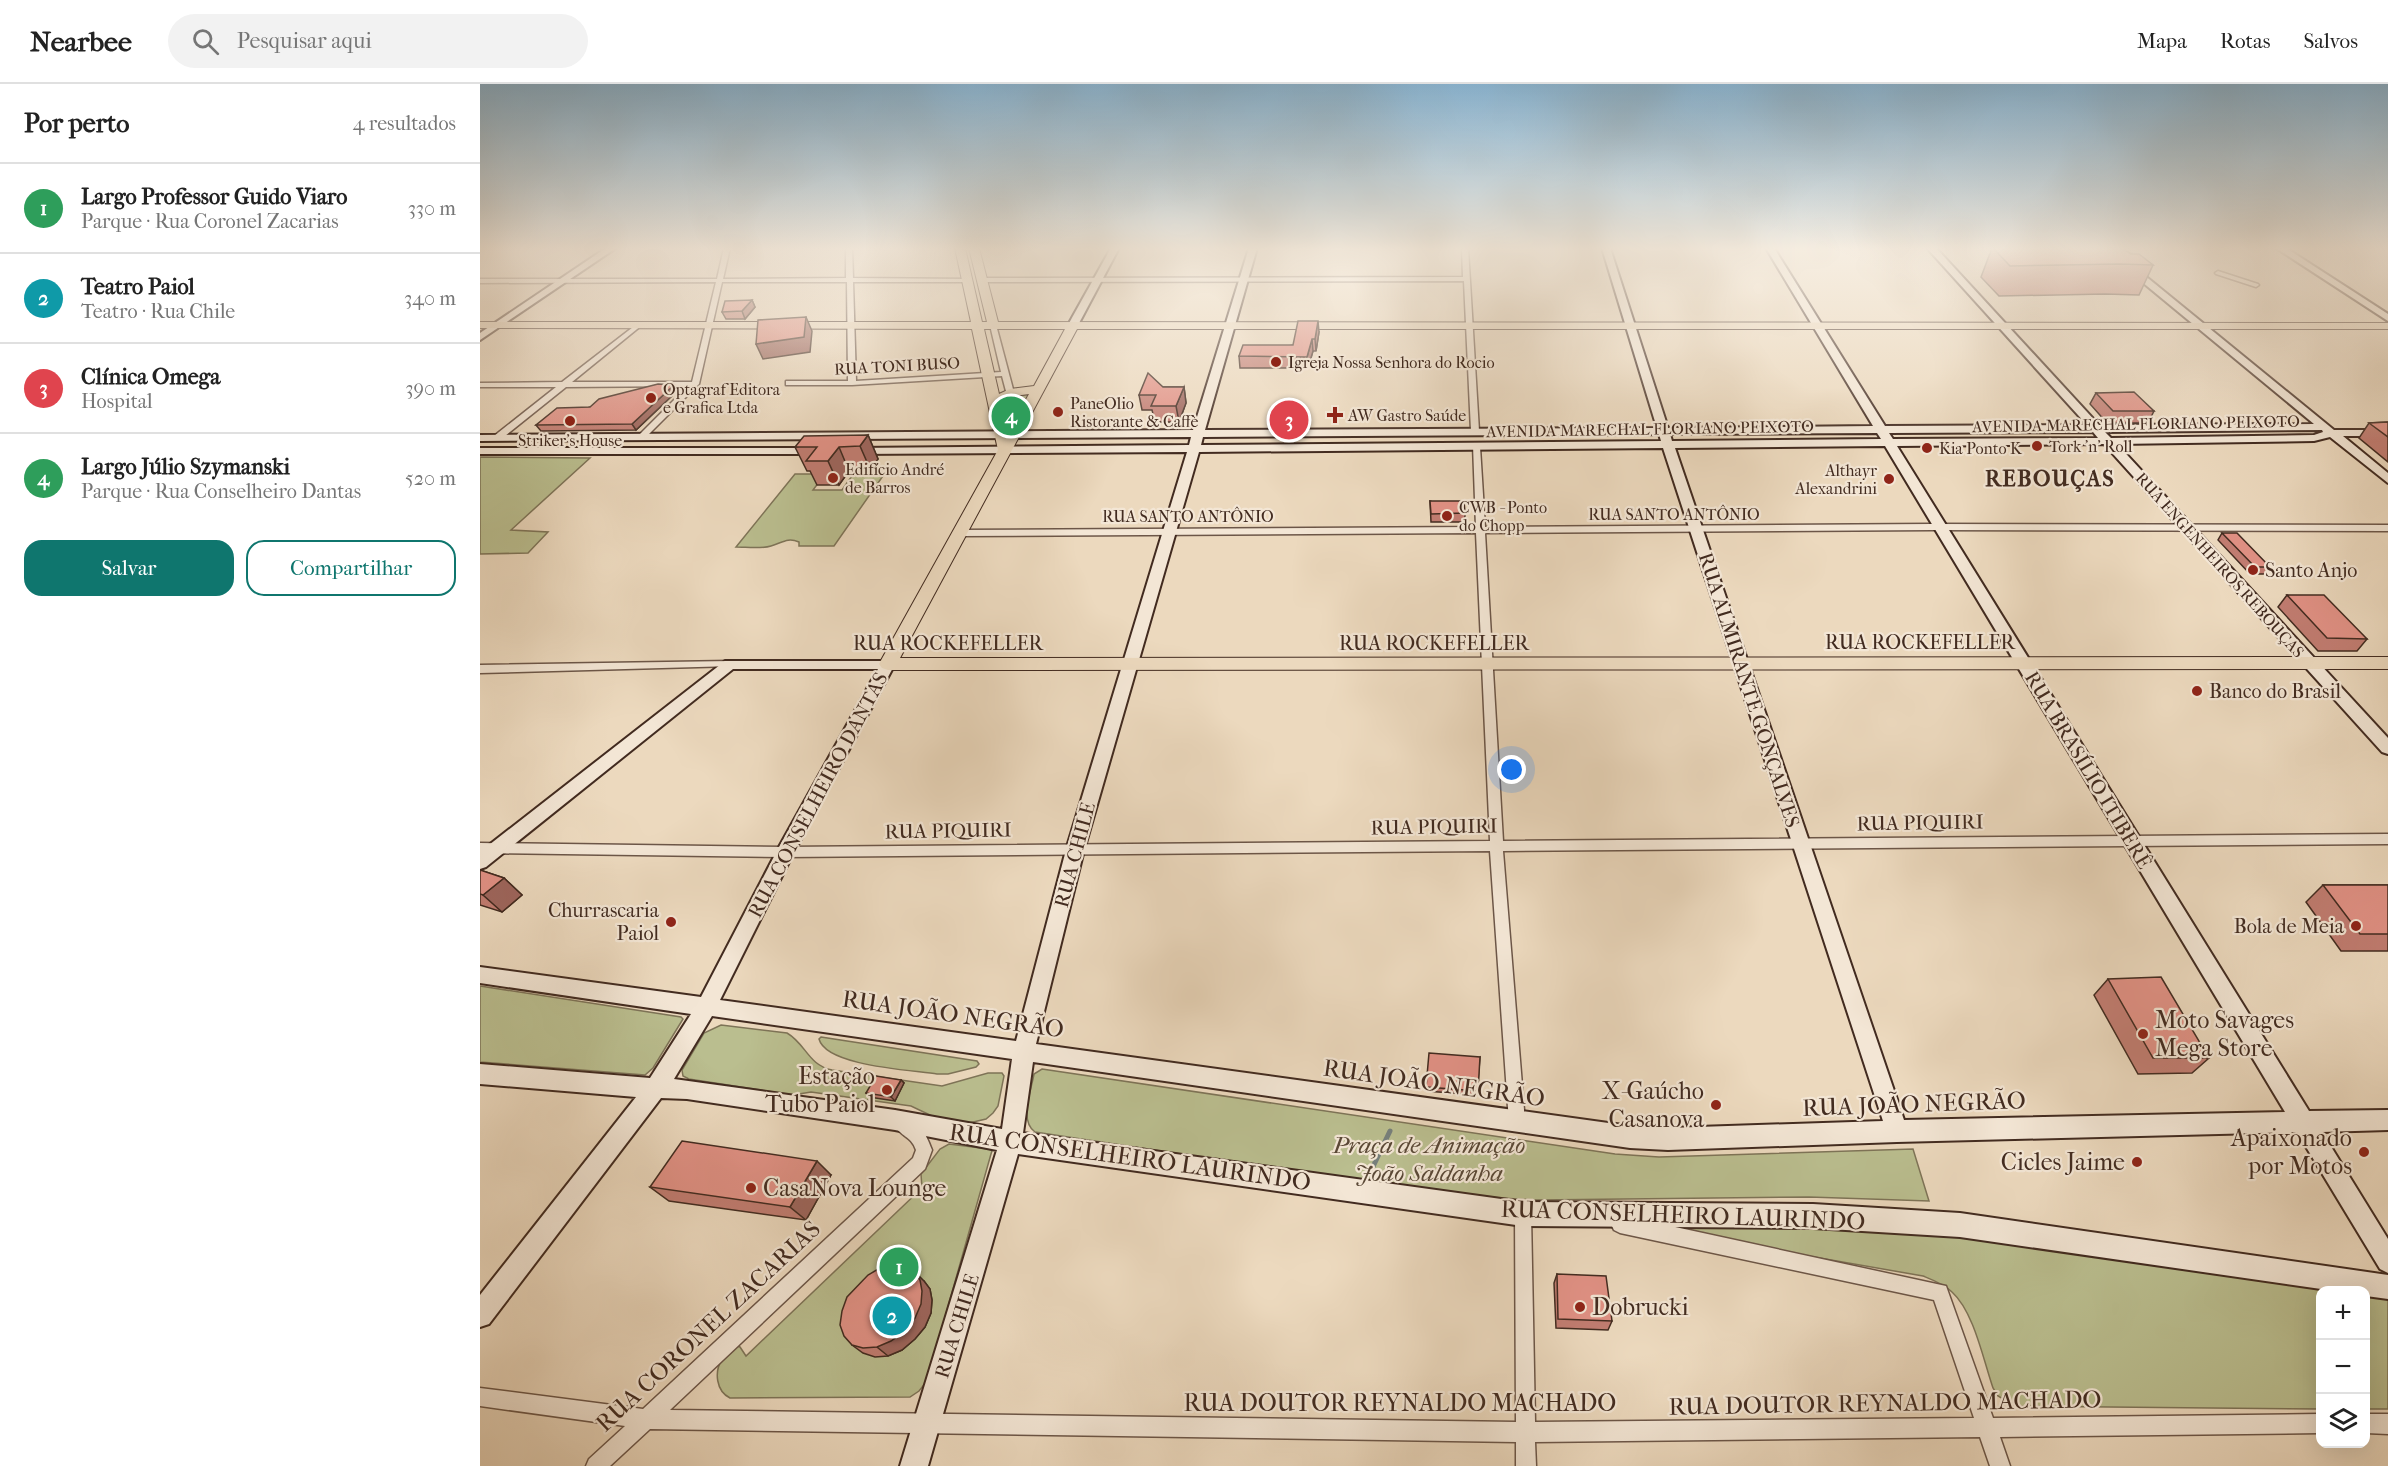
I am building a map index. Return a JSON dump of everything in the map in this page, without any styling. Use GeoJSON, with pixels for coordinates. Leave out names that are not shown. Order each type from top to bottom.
{"type":"FeatureCollection","features":[{"type":"Feature","properties":{"kind":"main road"},"geometry":{"type":"LineString","coordinates":[[480,338],[517,312]]}},
{"type":"Feature","properties":{"kind":"main road"},"geometry":{"type":"LineString","coordinates":[[974,312],[994,401],[1007,434]]}},
{"type":"Feature","properties":{"kind":"main road"},"geometry":{"type":"LineString","coordinates":[[990,312],[993,325]]}},
{"type":"Feature","properties":{"kind":"main road","name":"RUA CONSELHEIRO DANTAS"},"geometry":{"type":"LineString","coordinates":[[480,1315],[656,1088],[707,1006],[785,852],[1005,450],[1007,434],[1038,389],[1080,312]]}},
{"type":"Feature","properties":{"kind":"main road","name":"RUA CHILE"},"geometry":{"type":"LineString","coordinates":[[914,1466],[1011,1141],[1024,1051],[1075,850],[1234,312]]}},
{"type":"Feature","properties":{"kind":"main road","name":"RUA ALMIRANTE GONÇALVES"},"geometry":{"type":"LineString","coordinates":[[1626,312],[1695,529],[1897,1131]]}},
{"type":"Feature","properties":{"kind":"main road","name":"RUA BRASÍLIO ITIBERÊ"},"geometry":{"type":"LineString","coordinates":[[1809,312],[2388,1261]]}},
{"type":"Feature","properties":{"kind":"main road","name":"RUA ENGENHEIROS REBOUÇAS"},"geometry":{"type":"LineString","coordinates":[[1990,312],[2388,748]]}},
{"type":"Feature","properties":{"kind":"main road"},"geometry":{"type":"LineString","coordinates":[[2184,312],[2388,478]]}},
{"type":"Feature","properties":{"kind":"main road"},"geometry":{"type":"LineString","coordinates":[[480,325],[2388,326]]}},
{"type":"Feature","properties":{"kind":"main road"},"geometry":{"type":"LineString","coordinates":[[994,401],[1010,393],[1038,389]]}},
{"type":"Feature","properties":{"kind":"main road","name":"AVENIDA MARECHAL FLORIANO PEIXOTO"},"geometry":{"type":"LineString","coordinates":[[480,451],[1476,447],[1665,438],[1884,436],[2095,428],[2328,430],[2388,433]]}},
{"type":"Feature","properties":{"kind":"main road","name":"AVENIDA MARECHAL FLORIANO PEIXOTO"},"geometry":{"type":"LineString","coordinates":[[1884,436],[2108,441],[2314,438],[2328,430]]}},
{"type":"Feature","properties":{"kind":"main road","name":"AVENIDA MARECHAL FLORIANO PEIXOTO"},"geometry":{"type":"LineString","coordinates":[[480,438],[1475,431],[1665,438]]}},
{"type":"Feature","properties":{"kind":"main road","name":"RUA ROCKEFELLER"},"geometry":{"type":"LineString","coordinates":[[729,664],[2388,663]]}},
{"type":"Feature","properties":{"kind":"main road"},"geometry":{"type":"LineString","coordinates":[[480,862],[729,664]]}},
{"type":"Feature","properties":{"kind":"main road","name":"RUA JOÃO NEGRÃO"},"geometry":{"type":"LineString","coordinates":[[480,975],[1630,1137],[1668,1139],[1897,1131],[2388,1120]]}},
{"type":"Feature","properties":{"kind":"main road","name":"RUA CONSELHEIRO LAURINDO"},"geometry":{"type":"LineString","coordinates":[[480,1074],[687,1089],[896,1120],[1011,1141],[1522,1214],[1814,1216],[1960,1225],[2388,1287]]}},
{"type":"Feature","properties":{"kind":"street"},"geometry":{"type":"LineString","coordinates":[[641,437],[695,384],[712,312]]}},
{"type":"Feature","properties":{"kind":"street"},"geometry":{"type":"LineString","coordinates":[[850,312],[852,383]]}},
{"type":"Feature","properties":{"kind":"street"},"geometry":{"type":"LineString","coordinates":[[1468,312],[1475,431]]}},
{"type":"Feature","properties":{"kind":"street"},"geometry":{"type":"LineString","coordinates":[[497,438],[639,325]]}},
{"type":"Feature","properties":{"kind":"street"},"geometry":{"type":"LineString","coordinates":[[993,325],[1010,393]]}},
{"type":"Feature","properties":{"kind":"street","name":"RUA TONI BUSO"},"geometry":{"type":"LineString","coordinates":[[789,383],[852,383],[1005,374]]}},
{"type":"Feature","properties":{"kind":"street"},"geometry":{"type":"LineString","coordinates":[[480,385],[695,384]]}},
{"type":"Feature","properties":{"kind":"street"},"geometry":{"type":"LineString","coordinates":[[1476,447],[1497,846],[1517,1122]]}},
{"type":"Feature","properties":{"kind":"street","name":"RUA SANTO ANTÔNIO"},"geometry":{"type":"LineString","coordinates":[[960,533],[1940,527],[2388,528]]}},
{"type":"Feature","properties":{"kind":"street","name":"RUA ROCKEFELLER"},"geometry":{"type":"LineString","coordinates":[[480,669],[729,664]]}},
{"type":"Feature","properties":{"kind":"street","name":"RUA PIQUIRI"},"geometry":{"type":"LineString","coordinates":[[480,848],[785,852],[2388,839]]}},
{"type":"Feature","properties":{"kind":"street","name":"RUA CORONEL ZACARIAS"},"geometry":{"type":"LineString","coordinates":[[596,1466],[919,1163],[924,1150],[919,1136],[896,1120]]}},
{"type":"Feature","properties":{"kind":"street"},"geometry":{"type":"LineString","coordinates":[[1522,1214],[1525,1244],[1524,1432],[1526,1466]]}},
{"type":"Feature","properties":{"kind":"street"},"geometry":{"type":"LineString","coordinates":[[1584,1216],[1940,1292],[2000,1466]]}},
{"type":"Feature","properties":{"kind":"street","name":"RUA DOUTOR REYNALDO MACHADO"},"geometry":{"type":"LineString","coordinates":[[480,1397],[647,1419],[927,1424],[1524,1432],[2316,1424]]}},
{"type":"Feature","properties":{"kind":"street"},"geometry":{"type":"LineString","coordinates":[[2370,1424],[2388,1424]]}},
{"type":"Feature","properties":{"kind":"green space"},"geometry":{"type":"Polygon","coordinates":[[[1030,394],[1011,430],[1006,430],[1000,403],[1012,397],[1030,394]]]}},
{"type":"Feature","properties":{"kind":"green space"},"geometry":{"type":"Polygon","coordinates":[[[480,457],[590,458],[511,530],[548,532],[528,553],[480,554],[480,457]]]}},
{"type":"Feature","properties":{"kind":"green space"},"geometry":{"type":"Polygon","coordinates":[[[854,473],[885,473],[834,546],[799,546],[799,542],[791,540],[767,547],[736,547],[795,474],[825,474],[813,490],[842,490],[854,473]]]}},
{"type":"Feature","properties":{"kind":"green space"},"geometry":{"type":"Polygon","coordinates":[[[480,986],[683,1019],[653,1068],[645,1075],[480,1062],[480,986]]]}},
{"type":"Feature","properties":{"kind":"green space"},"geometry":{"type":"Polygon","coordinates":[[[721,1025],[787,1033],[818,1064],[832,1070],[942,1086],[988,1073],[1002,1073],[1004,1076],[998,1106],[986,1119],[969,1123],[932,1116],[911,1106],[811,1092],[793,1095],[689,1079],[683,1076],[682,1070],[704,1033],[721,1025]]]}},
{"type":"Feature","properties":{"kind":"green space"},"geometry":{"type":"Polygon","coordinates":[[[821,1037],[977,1061],[979,1064],[976,1067],[948,1074],[871,1065],[837,1055],[825,1048],[819,1039],[821,1037]]]}},
{"type":"Feature","properties":{"kind":"green space","name":"Praça de Animação João Saldanha"},"geometry":{"type":"Polygon","coordinates":[[[1042,1069],[1615,1154],[1659,1157],[1913,1149],[1929,1201],[1809,1197],[1537,1200],[1434,1192],[1035,1132],[1028,1121],[1027,1105],[1034,1074],[1042,1069]]]}},
{"type":"Feature","properties":{"kind":"green space"},"geometry":{"type":"Polygon","coordinates":[[[949,1144],[992,1151],[927,1381],[919,1391],[910,1397],[730,1398],[725,1395],[719,1386],[717,1375],[723,1357],[737,1346],[746,1356],[922,1188],[921,1174],[940,1149],[949,1144]]]}},
{"type":"Feature","properties":{"kind":"green space"},"geometry":{"type":"Polygon","coordinates":[[[1684,1223],[1963,1232],[2317,1286],[2316,1409],[2015,1406],[1998,1396],[1993,1388],[1966,1311],[1952,1292],[1942,1284],[1923,1276],[1751,1246],[1685,1231],[1682,1227],[1684,1223]]]}},
{"type":"Feature","properties":{"kind":"green space"},"geometry":{"type":"Polygon","coordinates":[[[2370,1295],[2388,1298],[2388,1409],[2370,1409],[2370,1295]]]}},
{"type":"Feature","properties":{"kind":"building"},"geometry":{"type":"Polygon","coordinates":[[[806,317],[804,337],[756,344],[758,320],[806,317]]]}},
{"type":"Feature","properties":{"kind":"building"},"geometry":{"type":"Polygon","coordinates":[[[1298,321],[1318,321],[1315,339],[1312,339],[1307,357],[1239,356],[1243,345],[1293,345],[1298,321]]]}},
{"type":"Feature","properties":{"kind":"building"},"geometry":{"type":"Polygon","coordinates":[[[1148,373],[1163,387],[1184,387],[1176,406],[1151,406],[1156,395],[1139,395],[1148,373]]]}},
{"type":"Feature","properties":{"kind":"building"},"geometry":{"type":"Polygon","coordinates":[[[658,384],[674,385],[632,424],[536,425],[557,408],[590,407],[599,399],[658,384]]]}},
{"type":"Feature","properties":{"kind":"building"},"geometry":{"type":"Polygon","coordinates":[[[2134,392],[2154,411],[2113,411],[2096,393],[2134,392]]]}},
{"type":"Feature","properties":{"kind":"building"},"geometry":{"type":"Polygon","coordinates":[[[2388,422],[2388,437],[2369,423],[2388,422]]]}},
{"type":"Feature","properties":{"kind":"building"},"geometry":{"type":"Polygon","coordinates":[[[868,435],[860,446],[839,447],[828,461],[806,461],[817,447],[795,447],[804,436],[868,435]]]}},
{"type":"Feature","properties":{"kind":"building"},"geometry":{"type":"Polygon","coordinates":[[[1430,501],[1464,501],[1465,513],[1431,514],[1430,501]]]}},
{"type":"Feature","properties":{"kind":"building"},"geometry":{"type":"Polygon","coordinates":[[[2222,533],[2237,533],[2270,567],[2255,567],[2222,533]]]}},
{"type":"Feature","properties":{"kind":"building"},"geometry":{"type":"Polygon","coordinates":[[[2287,595],[2324,595],[2367,639],[2327,638],[2287,595]]]}},
{"type":"Feature","properties":{"kind":"building"},"geometry":{"type":"Polygon","coordinates":[[[480,870],[504,878],[483,895],[480,894],[480,870]]]}},
{"type":"Feature","properties":{"kind":"building"},"geometry":{"type":"Polygon","coordinates":[[[2323,885],[2388,885],[2388,934],[2360,934],[2323,885]]]}},
{"type":"Feature","properties":{"kind":"building"},"geometry":{"type":"Polygon","coordinates":[[[2161,977],[2209,1058],[2153,1058],[2108,979],[2161,977]]]}},
{"type":"Feature","properties":{"kind":"building"},"geometry":{"type":"Polygon","coordinates":[[[1429,1053],[1480,1057],[1478,1091],[1426,1087],[1429,1053]]]}},
{"type":"Feature","properties":{"kind":"building"},"geometry":{"type":"Polygon","coordinates":[[[876,1076],[901,1080],[891,1097],[866,1093],[876,1076]]]}},
{"type":"Feature","properties":{"kind":"building","name":"CasaNova Lounge"},"geometry":{"type":"Polygon","coordinates":[[[682,1141],[817,1161],[790,1207],[650,1187],[682,1141]]]}},
{"type":"Feature","properties":{"kind":"building"},"geometry":{"type":"Polygon","coordinates":[[[893,1265],[905,1266],[914,1271],[920,1280],[921,1304],[915,1318],[905,1331],[877,1347],[863,1348],[852,1345],[844,1336],[840,1325],[847,1297],[868,1275],[880,1268],[893,1265]]]}},
{"type":"Feature","properties":{"kind":"building","name":"Dobrucki"},"geometry":{"type":"Polygon","coordinates":[[[1557,1274],[1606,1276],[1612,1321],[1558,1319],[1557,1274]]]}},
{"type":"Feature","properties":{"kind":"waterway"},"geometry":{"type":"LineString","coordinates":[[1369,1175],[1390,1131]]}},
{"type":"Feature","properties":{"kind":"place","name":"Igreja Nossa Senhora do Rocio"},"geometry":{"type":"Point","coordinates":[1276,362]}},
{"type":"Feature","properties":{"kind":"place","name":"Optagraf Editora e Grafica Ltda"},"geometry":{"type":"Point","coordinates":[651,398]}},
{"type":"Feature","properties":{"kind":"place","name":"PaneOlio Ristorante & Caffè"},"geometry":{"type":"Point","coordinates":[1058,412]}},
{"type":"Feature","properties":{"kind":"place","name":"AW Gastro Saúde"},"geometry":{"type":"Point","coordinates":[1335,415]}},
{"type":"Feature","properties":{"kind":"place","name":"Largo Júlio Szymanski"},"geometry":{"type":"Point","coordinates":[1011,416]}},
{"type":"Feature","properties":{"kind":"place","name":"Clínica Omega"},"geometry":{"type":"Point","coordinates":[1289,420]}},
{"type":"Feature","properties":{"kind":"place","name":"Striker's House"},"geometry":{"type":"Point","coordinates":[570,421]}},
{"type":"Feature","properties":{"kind":"place","name":"Tork 'n' Roll"},"geometry":{"type":"Point","coordinates":[2037,446]}},
{"type":"Feature","properties":{"kind":"place","name":"Kia Ponto K"},"geometry":{"type":"Point","coordinates":[1927,448]}},
{"type":"Feature","properties":{"kind":"place","name":"Edifício André de Barros"},"geometry":{"type":"Point","coordinates":[833,478]}},
{"type":"Feature","properties":{"kind":"place","name":"Althayr Alexandrini"},"geometry":{"type":"Point","coordinates":[1889,479]}},
{"type":"Feature","properties":{"kind":"place","name":"CWB - Ponto do Chopp"},"geometry":{"type":"Point","coordinates":[1447,516]}},
{"type":"Feature","properties":{"kind":"place","name":"Santo Anjo"},"geometry":{"type":"Point","coordinates":[2253,570]}},
{"type":"Feature","properties":{"kind":"place","name":"Banco do Brasil"},"geometry":{"type":"Point","coordinates":[2197,691]}},
{"type":"Feature","properties":{"kind":"place","name":"Churrascaria Paiol"},"geometry":{"type":"Point","coordinates":[671,922]}},
{"type":"Feature","properties":{"kind":"place","name":"Bola de Meia"},"geometry":{"type":"Point","coordinates":[2356,926]}},
{"type":"Feature","properties":{"kind":"place","name":"Moto Savages Mega Store"},"geometry":{"type":"Point","coordinates":[2143,1034]}},
{"type":"Feature","properties":{"kind":"place","name":"Estação Tubo Paiol"},"geometry":{"type":"Point","coordinates":[887,1090]}},
{"type":"Feature","properties":{"kind":"place","name":"X-Gaúcho Casanova"},"geometry":{"type":"Point","coordinates":[1716,1105]}},
{"type":"Feature","properties":{"kind":"place","name":"Apaixonado por Motos"},"geometry":{"type":"Point","coordinates":[2364,1152]}},
{"type":"Feature","properties":{"kind":"place","name":"Cicles Jaime"},"geometry":{"type":"Point","coordinates":[2137,1162]}},
{"type":"Feature","properties":{"kind":"place","name":"CasaNova Lounge"},"geometry":{"type":"Point","coordinates":[751,1188]}},
{"type":"Feature","properties":{"kind":"place","name":"Largo Professor Guido Viaro"},"geometry":{"type":"Point","coordinates":[899,1267]}},
{"type":"Feature","properties":{"kind":"place","name":"Dobrucki"},"geometry":{"type":"Point","coordinates":[1580,1307]}},
{"type":"Feature","properties":{"kind":"place","name":"Teatro Paiol"},"geometry":{"type":"Point","coordinates":[892,1316]}},
{"type":"Feature","properties":{"kind":"district","name":"REBOUÇAS"},"geometry":{"type":"Point","coordinates":[2050,479]}}]}
